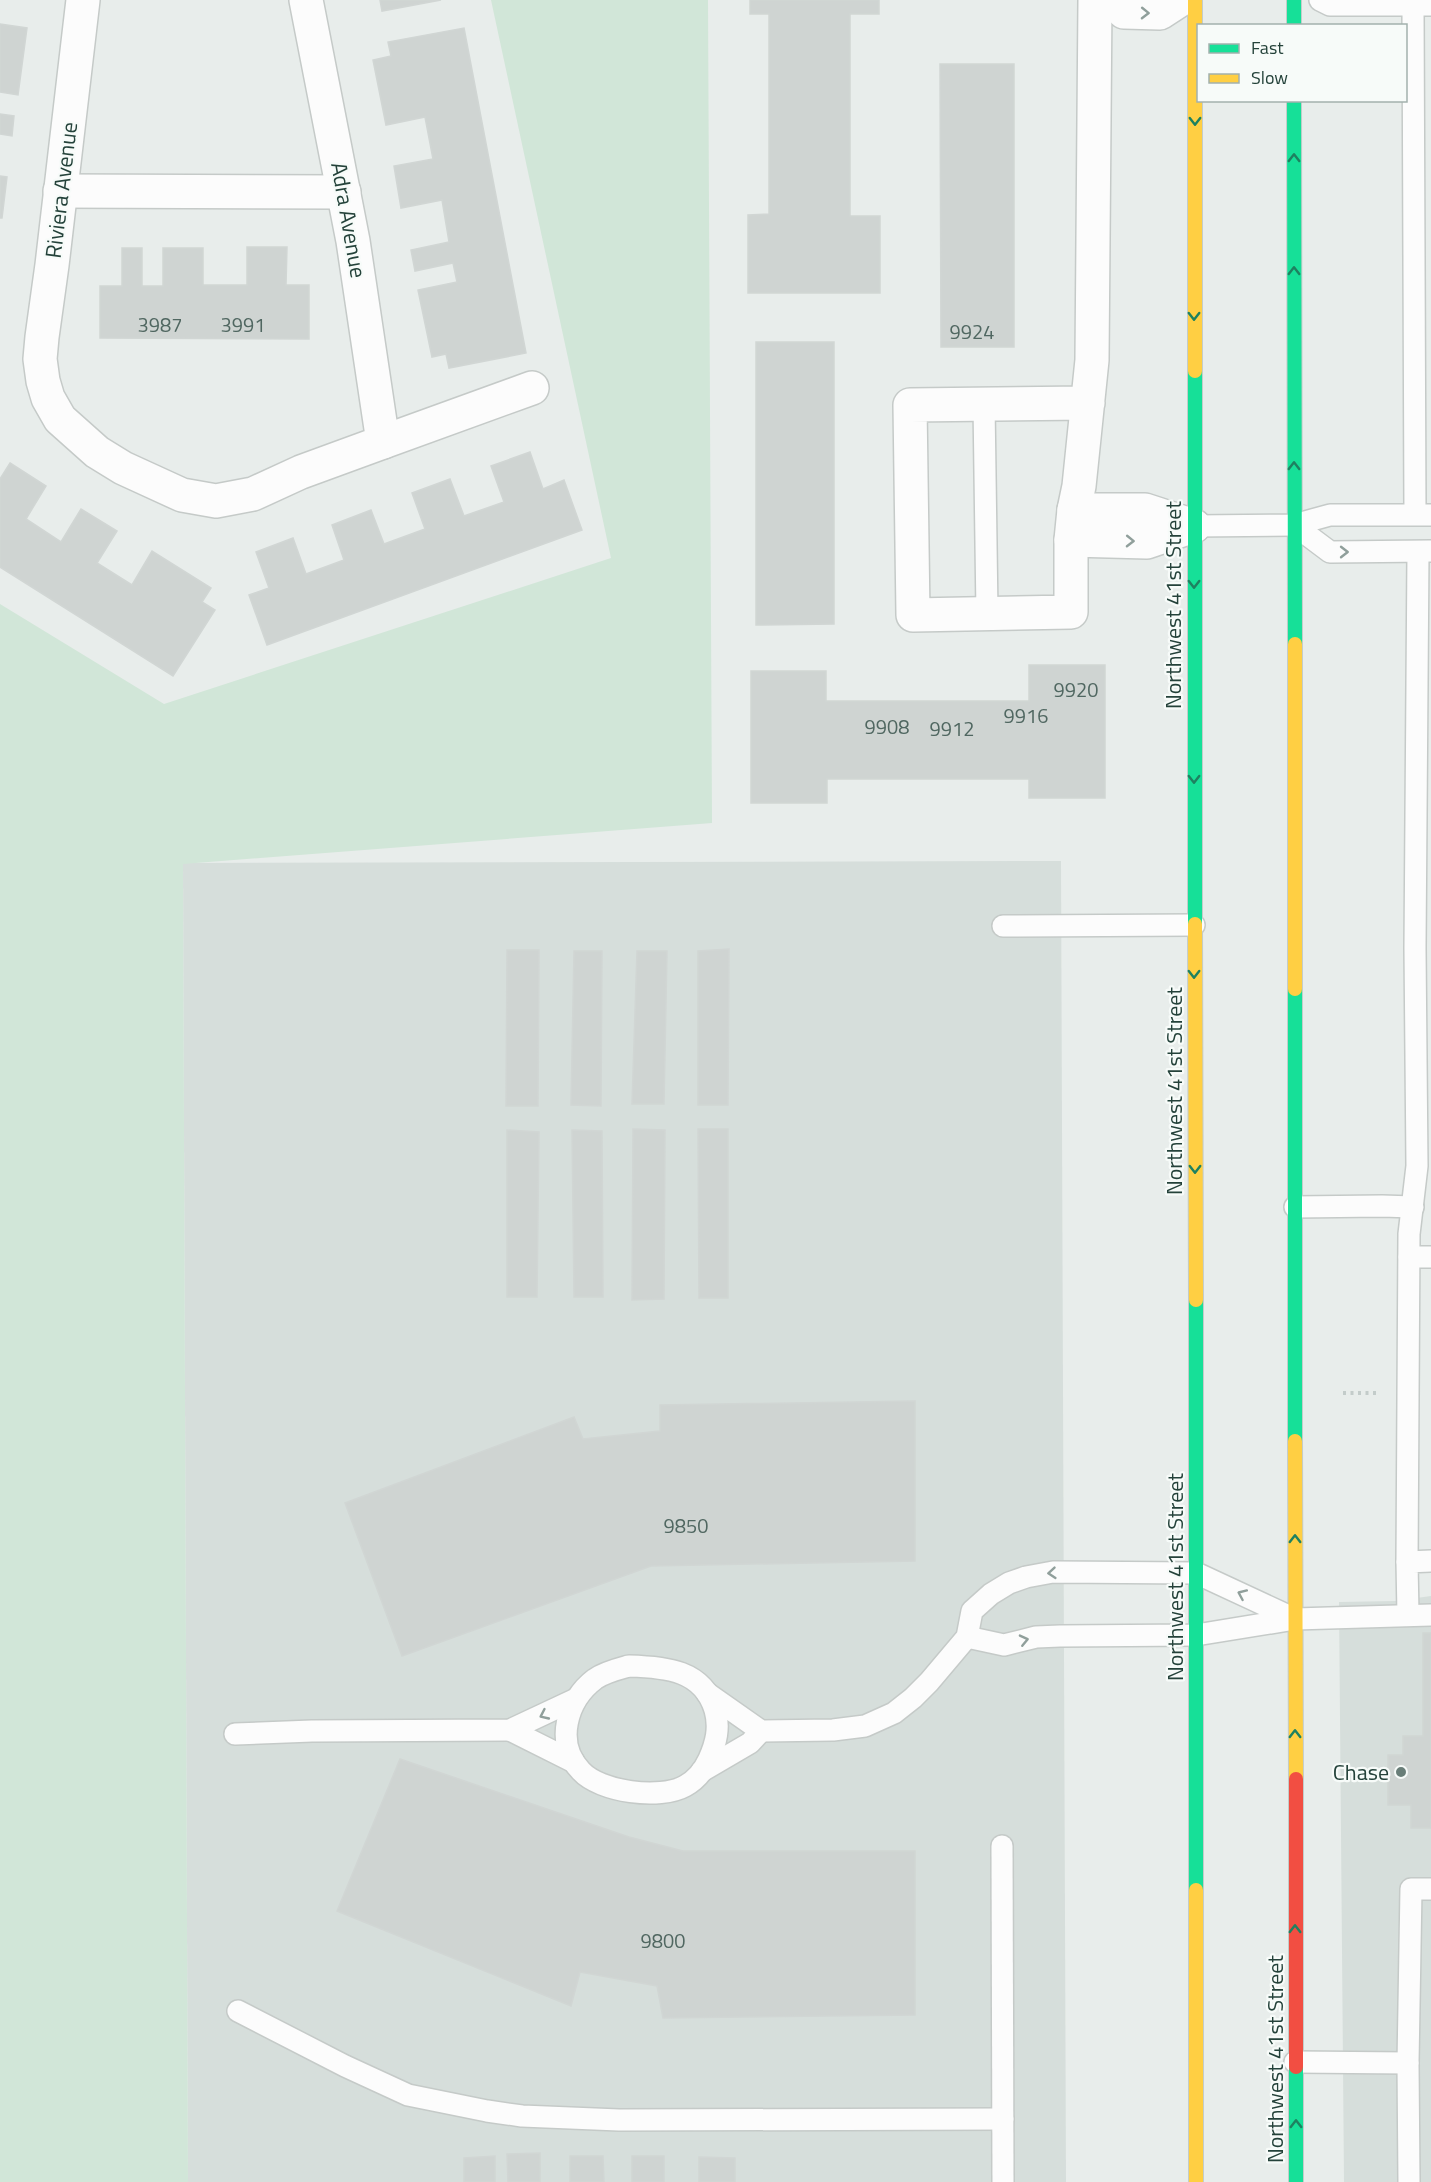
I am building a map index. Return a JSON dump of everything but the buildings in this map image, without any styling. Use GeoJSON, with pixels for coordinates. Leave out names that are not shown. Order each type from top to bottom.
{"type":"FeatureCollection","features":[{"type":"Feature","properties":{"kind":"main road","name":"Northwest 41st Street"},"geometry":{"type":"LineString","coordinates":[[1195,0],[1196,2182]]}},
{"type":"Feature","properties":{"kind":"main road"},"geometry":{"type":"LineString","coordinates":[[1294,0],[1294,24]]}},
{"type":"Feature","properties":{"kind":"main road","name":"Northwest 41st Street"},"geometry":{"type":"LineString","coordinates":[[1294,102],[1296,2182]]}},
{"type":"Feature","properties":{"kind":"street","name":"Riviera Avenue"},"geometry":{"type":"LineString","coordinates":[[83,0],[40,359],[48,398],[60,419],[97,452],[163,488],[200,500],[216,501],[253,494],[301,472],[383,442]]}},
{"type":"Feature","properties":{"kind":"street","name":"Adra Avenue"},"geometry":{"type":"LineString","coordinates":[[306,0],[344,192],[375,376],[383,442]]}},
{"type":"Feature","properties":{"kind":"street"},"geometry":{"type":"LineString","coordinates":[[1088,403],[910,405],[913,615],[1071,612],[1073,525],[1088,403],[1092,360],[1095,0]]}},
{"type":"Feature","properties":{"kind":"street"},"geometry":{"type":"LineString","coordinates":[[1112,0],[1124,12],[1147,13],[1160,13],[1180,0]]}},
{"type":"Feature","properties":{"kind":"street"},"geometry":{"type":"LineString","coordinates":[[60,191],[344,192]]}},
{"type":"Feature","properties":{"kind":"street"},"geometry":{"type":"LineString","coordinates":[[383,442],[532,388]]}},
{"type":"Feature","properties":{"kind":"street"},"geometry":{"type":"LineString","coordinates":[[1073,525],[1145,510],[1194,525]]}},
{"type":"Feature","properties":{"kind":"lane"},"geometry":{"type":"LineString","coordinates":[[1194,525],[1294,525],[1330,515],[1423,514],[1422,6],[1330,5],[1320,0]]}},
{"type":"Feature","properties":{"kind":"lane"},"geometry":{"type":"LineString","coordinates":[[984,404],[987,614]]}},
{"type":"Feature","properties":{"kind":"lane"},"geometry":{"type":"LineString","coordinates":[[1294,525],[1330,552],[1425,552],[1415,948],[1417,1166],[1409,1234],[1408,1615]]}},
{"type":"Feature","properties":{"kind":"lane"},"geometry":{"type":"LineString","coordinates":[[1003,926],[1194,925]]}},
{"type":"Feature","properties":{"kind":"lane"},"geometry":{"type":"LineString","coordinates":[[1295,1207],[1413,1207]]}},
{"type":"Feature","properties":{"kind":"lane"},"geometry":{"type":"LineString","coordinates":[[1409,1257],[1431,1257]]}},
{"type":"Feature","properties":{"kind":"lane"},"geometry":{"type":"LineString","coordinates":[[1407,1562],[1431,1561]]}},
{"type":"Feature","properties":{"kind":"lane"},"geometry":{"type":"LineString","coordinates":[[707,1692],[761,1731],[833,1730],[865,1726],[894,1713],[913,1698],[967,1637],[972,1611],[991,1594],[1009,1583],[1053,1572],[1196,1574],[1295,1618]]}},
{"type":"Feature","properties":{"kind":"lane"},"geometry":{"type":"LineString","coordinates":[[967,1637],[1004,1645],[1036,1637],[1196,1635],[1295,1618],[1431,1615]]}},
{"type":"Feature","properties":{"kind":"lane"},"geometry":{"type":"LineString","coordinates":[[574,1762],[568,1748],[566,1728],[570,1713],[583,1689],[597,1677],[629,1666],[653,1666],[692,1677],[705,1687],[717,1717],[718,1730],[715,1745],[702,1771]]}},
{"type":"Feature","properties":{"kind":"lane"},"geometry":{"type":"LineString","coordinates":[[235,1734],[312,1731],[510,1730],[576,1700]]}},
{"type":"Feature","properties":{"kind":"lane"},"geometry":{"type":"LineString","coordinates":[[510,1730],[574,1762],[591,1780],[631,1791],[664,1791],[684,1787],[702,1771],[750,1743],[761,1731]]}},
{"type":"Feature","properties":{"kind":"lane"},"geometry":{"type":"LineString","coordinates":[[1002,1846],[1003,2182]]}},
{"type":"Feature","properties":{"kind":"lane"},"geometry":{"type":"LineString","coordinates":[[1409,2182],[1408,2063],[1411,1889],[1431,1889]]}},
{"type":"Feature","properties":{"kind":"lane"},"geometry":{"type":"LineString","coordinates":[[238,2011],[345,2066],[408,2095],[522,2116],[619,2120],[1003,2119]]}},
{"type":"Feature","properties":{"kind":"lane"},"geometry":{"type":"LineString","coordinates":[[1295,2062],[1408,2063]]}},
{"type":"Feature","properties":{"kind":"path"},"geometry":{"type":"LineString","coordinates":[[1343,1393],[1388,1393]]}},
{"type":"Feature","properties":{"kind":"shaded area"},"geometry":{"type":"Polygon","coordinates":[[[1061,861],[1066,2182],[188,2182],[183,863],[1061,861]]]}},
{"type":"Feature","properties":{"kind":"shaded area"},"geometry":{"type":"Polygon","coordinates":[[[1431,1596],[1431,2182],[1344,2182],[1339,1602],[1395,1601],[1431,1596]]]}},
{"type":"Feature","properties":{"kind":"green space"},"geometry":{"type":"Polygon","coordinates":[[[491,0],[708,0],[712,823],[183,864],[188,2182],[0,2182],[0,604],[164,704],[611,558],[491,0]]]}},
{"type":"Feature","properties":{"kind":"traffic: fast"},"geometry":{"type":"LineString","coordinates":[[1294,0],[1294,24]]}},
{"type":"Feature","properties":{"kind":"traffic: fast"},"geometry":{"type":"LineString","coordinates":[[1294,102],[1295,644]]}},
{"type":"Feature","properties":{"kind":"traffic: fast"},"geometry":{"type":"LineString","coordinates":[[1195,371],[1195,924]]}},
{"type":"Feature","properties":{"kind":"traffic: fast"},"geometry":{"type":"LineString","coordinates":[[1295,989],[1295,1441]]}},
{"type":"Feature","properties":{"kind":"traffic: fast"},"geometry":{"type":"LineString","coordinates":[[1196,1300],[1196,1890]]}},
{"type":"Feature","properties":{"kind":"traffic: fast"},"geometry":{"type":"LineString","coordinates":[[1296,2067],[1296,2182]]}},
{"type":"Feature","properties":{"kind":"traffic: slow"},"geometry":{"type":"LineString","coordinates":[[1195,0],[1195,371]]}},
{"type":"Feature","properties":{"kind":"traffic: slow"},"geometry":{"type":"LineString","coordinates":[[1295,644],[1295,989]]}},
{"type":"Feature","properties":{"kind":"traffic: slow"},"geometry":{"type":"LineString","coordinates":[[1195,924],[1196,1300]]}},
{"type":"Feature","properties":{"kind":"traffic: slow"},"geometry":{"type":"LineString","coordinates":[[1295,1441],[1296,1779]]}},
{"type":"Feature","properties":{"kind":"traffic: slow"},"geometry":{"type":"LineString","coordinates":[[1196,1890],[1196,2182]]}},
{"type":"Feature","properties":{"kind":"traffic: jam"},"geometry":{"type":"LineString","coordinates":[[1296,1779],[1296,2067]]}},
{"type":"Feature","properties":{"kind":"place","name":"Chase"},"geometry":{"type":"Point","coordinates":[1401,1772]}}]}
